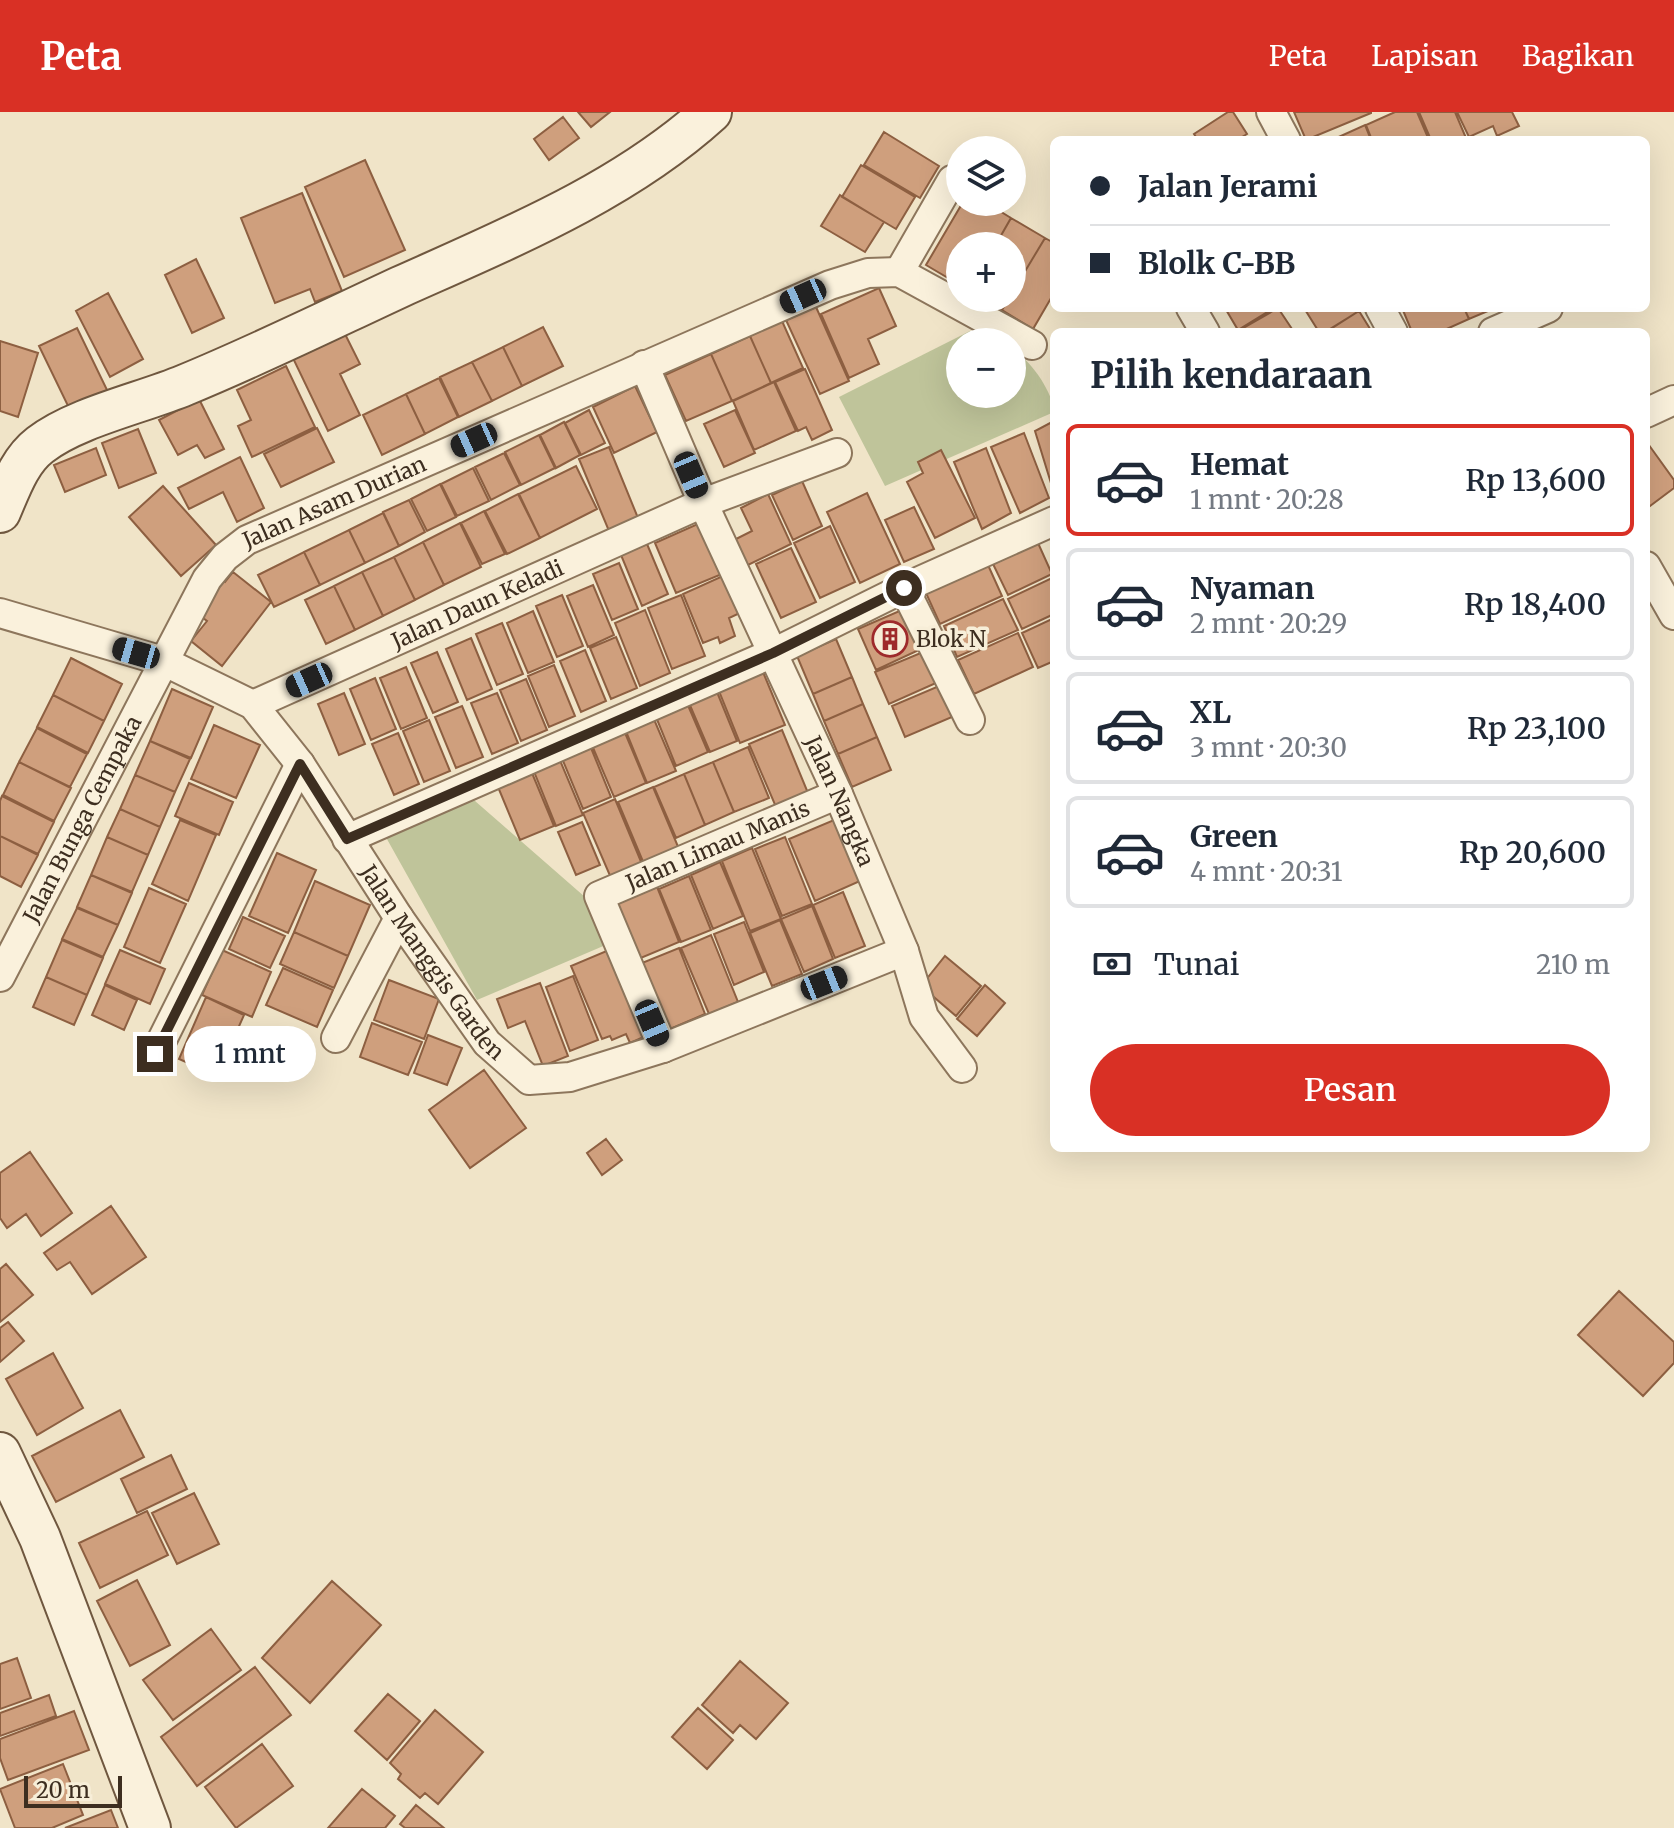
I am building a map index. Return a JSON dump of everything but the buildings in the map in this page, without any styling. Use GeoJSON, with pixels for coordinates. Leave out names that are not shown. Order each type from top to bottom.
{"type":"FeatureCollection","features":[{"type":"Feature","properties":{"kind":"street"},"geometry":{"type":"LineString","coordinates":[[0,512],[16,474],[38,446],[74,427],[185,385],[493,245],[642,165],[689,132],[711,112]]}},
{"type":"Feature","properties":{"kind":"street"},"geometry":{"type":"LineString","coordinates":[[1271,112],[1284,136]]}},
{"type":"Feature","properties":{"kind":"street"},"geometry":{"type":"LineString","coordinates":[[946,190],[899,272],[1032,345]]}},
{"type":"Feature","properties":{"kind":"street","name":"Jalan Asam Durian"},"geometry":{"type":"LineString","coordinates":[[163,661],[207,579],[225,557],[247,540],[840,281],[868,273],[899,272]]}},
{"type":"Feature","properties":{"kind":"street"},"geometry":{"type":"LineString","coordinates":[[1502,328],[1539,312]]}},
{"type":"Feature","properties":{"kind":"street","name":"Jalan Nangka"},"geometry":{"type":"LineString","coordinates":[[644,365],[703,503],[838,794],[904,951],[924,1017],[962,1068]]}},
{"type":"Feature","properties":{"kind":"street"},"geometry":{"type":"LineString","coordinates":[[1650,411],[1674,400]]}},
{"type":"Feature","properties":{"kind":"street","name":"Jalan Daun Keladi"},"geometry":{"type":"LineString","coordinates":[[253,705],[703,503],[837,453]]}},
{"type":"Feature","properties":{"kind":"street"},"geometry":{"type":"LineString","coordinates":[[347,839],[773,653],[904,588],[1050,527]]}},
{"type":"Feature","properties":{"kind":"street"},"geometry":{"type":"LineString","coordinates":[[1650,573],[1674,615]]}},
{"type":"Feature","properties":{"kind":"street"},"geometry":{"type":"LineString","coordinates":[[904,588],[970,720]]}},
{"type":"Feature","properties":{"kind":"street","name":"Jalan Manggis Garden"},"geometry":{"type":"LineString","coordinates":[[0,613],[163,661],[253,705],[300,764],[399,918],[487,1043],[529,1080],[570,1077],[663,1048]]}},
{"type":"Feature","properties":{"kind":"street","name":"Jalan Bunga Cempaka"},"geometry":{"type":"LineString","coordinates":[[0,977],[163,661]]}},
{"type":"Feature","properties":{"kind":"street"},"geometry":{"type":"LineString","coordinates":[[155,1054],[300,764]]}},
{"type":"Feature","properties":{"kind":"street","name":"Jalan Limau Manis"},"geometry":{"type":"LineString","coordinates":[[663,1048],[599,896],[838,794]]}},
{"type":"Feature","properties":{"kind":"street"},"geometry":{"type":"LineString","coordinates":[[336,1038],[399,918]]}},
{"type":"Feature","properties":{"kind":"street"},"geometry":{"type":"LineString","coordinates":[[663,1048],[904,951]]}},
{"type":"Feature","properties":{"kind":"street"},"geometry":{"type":"LineString","coordinates":[[0,1453],[40,1538],[150,1828]]}},
{"type":"Feature","properties":{"kind":"green space"},"geometry":{"type":"Polygon","coordinates":[[[946,343],[946,408],[1026,408],[1026,360],[1050,396],[1050,414],[885,486],[839,397],[946,343]]]}},
{"type":"Feature","properties":{"kind":"green space"},"geometry":{"type":"Polygon","coordinates":[[[467,794],[601,911],[615,941],[477,1000],[383,832],[467,794]]]}},
{"type":"Feature","properties":{"kind":"place","name":"Blok N"},"geometry":{"type":"Point","coordinates":[890,639]}},
{"type":"Feature","properties":{"kind":"route"},"geometry":{"type":"LineString","coordinates":[[155,1054],[300,764],[347,839],[773,653],[904,588]]}}]}
